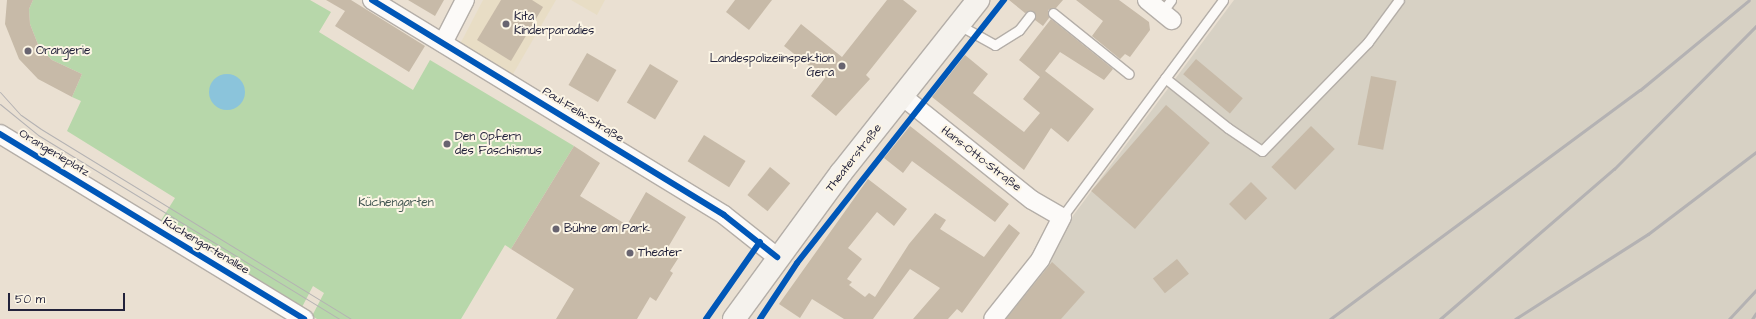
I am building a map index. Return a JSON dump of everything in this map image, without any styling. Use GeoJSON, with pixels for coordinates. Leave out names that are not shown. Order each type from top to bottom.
{"type":"FeatureCollection","features":[{"type":"Feature","properties":{"kind":"main road","name":"Theaterstraße"},"geometry":{"type":"LineString","coordinates":[[734,319],[777,257],[978,0]]}},
{"type":"Feature","properties":{"kind":"street","name":"Paul-Felix-Straße"},"geometry":{"type":"LineString","coordinates":[[372,0],[738,223],[777,257]]}},
{"type":"Feature","properties":{"kind":"street"},"geometry":{"type":"LineString","coordinates":[[443,42],[465,0]]}},
{"type":"Feature","properties":{"kind":"street"},"geometry":{"type":"LineString","coordinates":[[1146,0],[1168,10]]}},
{"type":"Feature","properties":{"kind":"street","name":"Hans-Otto-Straße"},"geometry":{"type":"LineString","coordinates":[[902,96],[1032,200],[1062,217]]}},
{"type":"Feature","properties":{"kind":"street","name":"Orangerieplatz"},"geometry":{"type":"LineString","coordinates":[[0,134],[96,191]]}},
{"type":"Feature","properties":{"kind":"street","name":"Küchengartenallee"},"geometry":{"type":"LineString","coordinates":[[96,191],[303,319]]}},
{"type":"Feature","properties":{"kind":"street"},"geometry":{"type":"LineString","coordinates":[[993,319],[1040,260],[1062,217]]}},
{"type":"Feature","properties":{"kind":"lane"},"geometry":{"type":"LineString","coordinates":[[1062,217],[1223,0]]}},
{"type":"Feature","properties":{"kind":"lane"},"geometry":{"type":"LineString","coordinates":[[1165,78],[1262,151],[1368,42],[1399,0]]}},
{"type":"Feature","properties":{"kind":"lane"},"geometry":{"type":"LineString","coordinates":[[1053,13],[1129,74]]}},
{"type":"Feature","properties":{"kind":"lane"},"geometry":{"type":"LineString","coordinates":[[959,25],[995,45],[1019,30],[1030,16]]}},
{"type":"Feature","properties":{"kind":"shaded area","name":"Kita Kinderparadies"},"geometry":{"type":"Polygon","coordinates":[[[483,0],[556,0],[509,81],[458,48],[483,0]]]}},
{"type":"Feature","properties":{"kind":"shaded area","name":"Kita Kinderparadies"},"geometry":{"type":"Polygon","coordinates":[[[571,0],[605,0],[597,15],[571,0]]]}},
{"type":"Feature","properties":{"kind":"shaded area"},"geometry":{"type":"Polygon","coordinates":[[[1234,0],[1756,0],[1756,319],[996,319],[1234,0]]]}},
{"type":"Feature","properties":{"kind":"green space","name":"Küchengarten"},"geometry":{"type":"Polygon","coordinates":[[[33,0],[310,0],[331,12],[319,32],[413,90],[430,60],[574,146],[511,249],[505,245],[461,319],[317,319],[312,316],[324,293],[313,286],[301,309],[160,222],[175,198],[67,131],[81,101],[72,97],[82,74],[52,60],[39,47],[30,24],[29,9],[33,0]]]}},
{"type":"Feature","properties":{"kind":"water"},"geometry":{"type":"Polygon","coordinates":[[[231,74],[240,79],[244,85],[244,99],[240,105],[231,110],[223,110],[214,105],[210,99],[209,88],[214,79],[220,75],[231,74]]]}},
{"type":"Feature","properties":{"kind":"building","name":"Orangerie"},"geometry":{"type":"Polygon","coordinates":[[[7,0],[33,0],[29,9],[30,24],[39,47],[52,60],[82,74],[72,97],[38,79],[19,59],[5,24],[7,0]]]}},
{"type":"Feature","properties":{"kind":"building"},"geometry":{"type":"Polygon","coordinates":[[[326,0],[351,0],[425,46],[409,72],[335,26],[345,11],[326,0]]]}},
{"type":"Feature","properties":{"kind":"building"},"geometry":{"type":"Polygon","coordinates":[[[408,0],[444,0],[435,16],[408,0]]]}},
{"type":"Feature","properties":{"kind":"building"},"geometry":{"type":"Polygon","coordinates":[[[501,0],[532,0],[543,7],[511,61],[477,40],[501,0]]]}},
{"type":"Feature","properties":{"kind":"building"},"geometry":{"type":"Polygon","coordinates":[[[735,0],[772,0],[749,30],[726,12],[735,0]]]}},
{"type":"Feature","properties":{"kind":"building","name":"Landespolizeiinspektion Gera"},"geometry":{"type":"Polygon","coordinates":[[[887,0],[903,0],[917,11],[866,75],[870,79],[836,116],[811,96],[825,78],[784,46],[801,24],[842,57],[887,0]]]}},
{"type":"Feature","properties":{"kind":"building"},"geometry":{"type":"Polygon","coordinates":[[[1009,0],[1063,0],[1056,8],[1048,10],[1049,18],[1043,26],[1035,20],[1033,11],[1025,13],[1009,0]]]}},
{"type":"Feature","properties":{"kind":"building"},"geometry":{"type":"Polygon","coordinates":[[[1076,0],[1119,0],[1149,22],[1150,30],[1130,57],[1125,54],[1120,59],[1092,36],[1103,21],[1076,0]]]}},
{"type":"Feature","properties":{"kind":"building"},"geometry":{"type":"Polygon","coordinates":[[[1051,19],[1113,69],[1104,80],[1060,52],[1045,71],[1094,109],[1068,142],[1051,128],[1024,170],[932,97],[965,55],[988,74],[973,93],[1024,132],[1040,113],[1023,99],[1040,77],[1019,60],[1051,19]]]}},
{"type":"Feature","properties":{"kind":"building"},"geometry":{"type":"Polygon","coordinates":[[[587,53],[616,70],[598,102],[568,85],[587,53]]]}},
{"type":"Feature","properties":{"kind":"building"},"geometry":{"type":"Polygon","coordinates":[[[1196,59],[1243,98],[1230,114],[1183,74],[1196,59]]]}},
{"type":"Feature","properties":{"kind":"building"},"geometry":{"type":"Polygon","coordinates":[[[650,64],[678,81],[655,120],[627,103],[650,64]]]}},
{"type":"Feature","properties":{"kind":"building"},"geometry":{"type":"Polygon","coordinates":[[[1371,76],[1397,81],[1383,150],[1358,145],[1371,76]]]}},
{"type":"Feature","properties":{"kind":"building"},"geometry":{"type":"Polygon","coordinates":[[[1166,105],[1210,143],[1135,229],[1091,191],[1166,105]]]}},
{"type":"Feature","properties":{"kind":"building"},"geometry":{"type":"Polygon","coordinates":[[[910,126],[1009,204],[995,222],[912,161],[903,173],[884,158],[910,126]]]}},
{"type":"Feature","properties":{"kind":"building"},"geometry":{"type":"Polygon","coordinates":[[[1311,126],[1335,149],[1295,190],[1271,167],[1311,126]]]}},
{"type":"Feature","properties":{"kind":"building"},"geometry":{"type":"Polygon","coordinates":[[[704,135],[746,161],[729,187],[688,161],[704,135]]]}},
{"type":"Feature","properties":{"kind":"building"},"geometry":{"type":"Polygon","coordinates":[[[574,146],[600,163],[580,196],[627,225],[646,192],[686,217],[667,249],[679,257],[670,271],[673,273],[656,301],[650,297],[637,319],[556,319],[574,289],[511,249],[574,146]]]}},
{"type":"Feature","properties":{"kind":"building"},"geometry":{"type":"Polygon","coordinates":[[[770,167],[790,183],[768,211],[747,195],[770,167]]]}},
{"type":"Feature","properties":{"kind":"building"},"geometry":{"type":"Polygon","coordinates":[[[868,179],[907,209],[894,226],[877,212],[848,248],[862,259],[847,279],[852,282],[849,285],[865,297],[869,293],[875,297],[909,244],[935,213],[946,220],[940,229],[984,257],[1009,224],[1020,233],[962,313],[957,309],[948,319],[913,319],[940,288],[910,269],[873,319],[844,319],[812,299],[800,318],[779,304],[868,179]]]}},
{"type":"Feature","properties":{"kind":"building"},"geometry":{"type":"Polygon","coordinates":[[[1251,182],[1267,198],[1245,220],[1229,204],[1251,182]]]}},
{"type":"Feature","properties":{"kind":"building"},"geometry":{"type":"Polygon","coordinates":[[[1177,259],[1189,274],[1165,293],[1153,279],[1177,259]]]}},
{"type":"Feature","properties":{"kind":"building"},"geometry":{"type":"Polygon","coordinates":[[[1052,262],[1085,292],[1061,319],[1006,319],[1052,262]]]}},
{"type":"Feature","properties":{"kind":"tram line"},"geometry":{"type":"LineString","coordinates":[[0,92],[21,115],[41,129],[351,319]]}},
{"type":"Feature","properties":{"kind":"tram line"},"geometry":{"type":"LineString","coordinates":[[0,104],[38,135],[339,319]]}},
{"type":"Feature","properties":{"kind":"railway"},"geometry":{"type":"LineString","coordinates":[[1330,319],[1640,90],[1749,0]]}},
{"type":"Feature","properties":{"kind":"railway"},"geometry":{"type":"LineString","coordinates":[[1440,319],[1614,169],[1756,26]]}},
{"type":"Feature","properties":{"kind":"railway"},"geometry":{"type":"LineString","coordinates":[[1515,319],[1648,234],[1756,152]]}},
{"type":"Feature","properties":{"kind":"railway"},"geometry":{"type":"LineString","coordinates":[[1729,319],[1756,290]]}},
{"type":"Feature","properties":{"kind":"railway"},"geometry":{"type":"LineString","coordinates":[[1752,319],[1756,313]]}},
{"type":"Feature","properties":{"kind":"cycle path"},"geometry":{"type":"LineString","coordinates":[[372,0],[724,215],[777,257]]}},
{"type":"Feature","properties":{"kind":"cycle path"},"geometry":{"type":"LineString","coordinates":[[760,319],[797,263],[1004,0]]}},
{"type":"Feature","properties":{"kind":"cycle path"},"geometry":{"type":"LineString","coordinates":[[0,134],[304,319]]}},
{"type":"Feature","properties":{"kind":"cycle path"},"geometry":{"type":"LineString","coordinates":[[706,319],[760,242]]}},
{"type":"Feature","properties":{"kind":"place","name":"Kita Kinderparadies"},"geometry":{"type":"Point","coordinates":[506,24]}},
{"type":"Feature","properties":{"kind":"place","name":"Orangerie"},"geometry":{"type":"Point","coordinates":[28,51]}},
{"type":"Feature","properties":{"kind":"place","name":"Landespolizeiinspektion Gera"},"geometry":{"type":"Point","coordinates":[842,66]}},
{"type":"Feature","properties":{"kind":"place","name":"Den Opfern des Faschismus"},"geometry":{"type":"Point","coordinates":[447,144]}},
{"type":"Feature","properties":{"kind":"place","name":"Bühne am Park"},"geometry":{"type":"Point","coordinates":[556,229]}},
{"type":"Feature","properties":{"kind":"place","name":"Theater"},"geometry":{"type":"Point","coordinates":[630,253]}}]}
